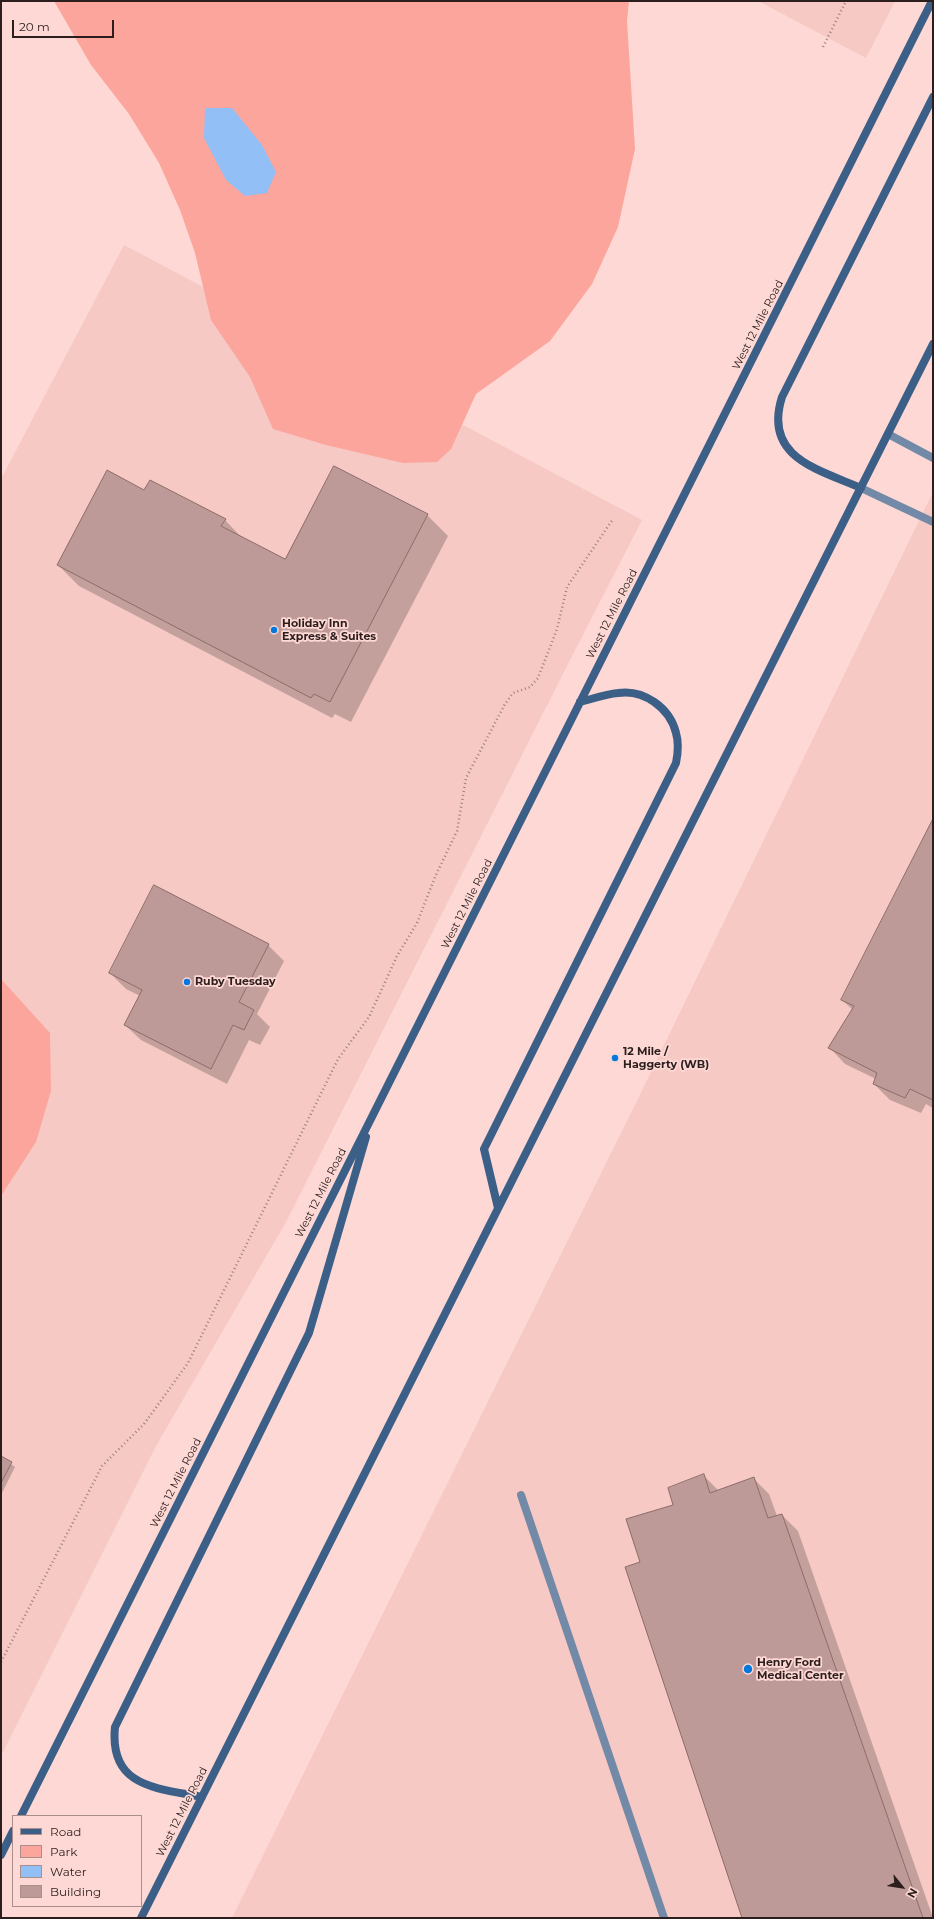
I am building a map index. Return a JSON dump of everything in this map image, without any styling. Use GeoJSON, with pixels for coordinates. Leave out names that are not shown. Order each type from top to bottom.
{"type":"FeatureCollection","features":[{"type":"Feature","properties":{"kind":"main road","name":"West 12 Mile Road"},"geometry":{"type":"LineString","coordinates":[[22,1815],[932,1]]}},
{"type":"Feature","properties":{"kind":"main road"},"geometry":{"type":"LineString","coordinates":[[861,488],[804,464],[793,456],[785,446],[780,435],[778,409],[782,397],[933,97]]}},
{"type":"Feature","properties":{"kind":"main road","name":"West 12 Mile Road"},"geometry":{"type":"LineString","coordinates":[[141,1918],[933,344]]}},
{"type":"Feature","properties":{"kind":"main road"},"geometry":{"type":"LineString","coordinates":[[498,1208],[484,1149],[676,763],[678,748],[677,733],[671,719],[661,707],[649,698],[634,693],[619,692],[580,702]]}},
{"type":"Feature","properties":{"kind":"main road"},"geometry":{"type":"LineString","coordinates":[[202,1797],[148,1787],[136,1781],[126,1773],[119,1763],[115,1751],[115,1727],[309,1333],[372,1117]]}},
{"type":"Feature","properties":{"kind":"main road"},"geometry":{"type":"LineString","coordinates":[[1,1855],[12,1833]]}},
{"type":"Feature","properties":{"kind":"street"},"geometry":{"type":"LineString","coordinates":[[888,434],[933,458]]}},
{"type":"Feature","properties":{"kind":"street"},"geometry":{"type":"LineString","coordinates":[[861,488],[933,522]]}},
{"type":"Feature","properties":{"kind":"street"},"geometry":{"type":"LineString","coordinates":[[521,1495],[664,1918]]}},
{"type":"Feature","properties":{"kind":"path"},"geometry":{"type":"LineString","coordinates":[[823,47],[846,1]]}},
{"type":"Feature","properties":{"kind":"path"},"geometry":{"type":"LineString","coordinates":[[1,1662],[102,1466],[144,1424],[188,1363],[338,1059],[369,1017],[397,956],[417,923],[435,877],[457,831],[466,778],[505,704],[513,693],[530,687],[538,678],[557,629],[567,587],[613,518]]}},
{"type":"Feature","properties":{"kind":"shaded area"},"geometry":{"type":"Polygon","coordinates":[[[758,1],[895,1],[866,58],[758,1]]]}},
{"type":"Feature","properties":{"kind":"shaded area"},"geometry":{"type":"Polygon","coordinates":[[[124,245],[642,520],[286,1222],[156,1446],[1,1756],[1,479],[124,245]]]}},
{"type":"Feature","properties":{"kind":"shaded area","name":"Henry Ford Medical Center"},"geometry":{"type":"Polygon","coordinates":[[[933,492],[933,1918],[232,1918],[632,1111],[933,492]]]}},
{"type":"Feature","properties":{"kind":"green space"},"geometry":{"type":"Polygon","coordinates":[[[54,1],[629,1],[627,21],[635,149],[618,227],[592,284],[550,341],[476,394],[451,449],[437,462],[403,463],[326,445],[273,429],[250,377],[211,320],[195,253],[180,210],[159,163],[129,114],[91,65],[54,1]]]}},
{"type":"Feature","properties":{"kind":"green space"},"geometry":{"type":"Polygon","coordinates":[[[1,979],[50,1033],[51,1091],[36,1142],[1,1196],[1,979]]]}},
{"type":"Feature","properties":{"kind":"water"},"geometry":{"type":"Polygon","coordinates":[[[205,108],[232,108],[262,145],[276,172],[267,193],[245,196],[226,180],[204,138],[205,108]]]}},
{"type":"Feature","properties":{"kind":"building","name":"Holiday Inn Express & Suites"},"geometry":{"type":"Polygon","coordinates":[[[334,466],[428,514],[330,702],[314,694],[311,698],[57,565],[107,470],[144,490],[150,480],[226,519],[221,526],[285,559],[334,466]]]}},
{"type":"Feature","properties":{"kind":"building"},"geometry":{"type":"Polygon","coordinates":[[[933,819],[933,1100],[910,1089],[905,1098],[873,1084],[877,1073],[828,1048],[854,1006],[841,1000],[933,819]]]}},
{"type":"Feature","properties":{"kind":"building","name":"Ruby Tuesday"},"geometry":{"type":"Polygon","coordinates":[[[154,885],[269,944],[239,1002],[254,1010],[244,1030],[233,1025],[211,1069],[124,1025],[142,990],[109,973],[154,885]]]}},
{"type":"Feature","properties":{"kind":"building"},"geometry":{"type":"Polygon","coordinates":[[[1,1456],[12,1462],[1,1483],[1,1456]]]}},
{"type":"Feature","properties":{"kind":"building","name":"Henry Ford Medical Center"},"geometry":{"type":"Polygon","coordinates":[[[704,1474],[710,1493],[754,1477],[768,1518],[782,1514],[923,1918],[742,1918],[625,1567],[640,1562],[626,1519],[673,1505],[668,1488],[704,1474]]]}},
{"type":"Feature","properties":{"kind":"place","name":"Holiday Inn Express & Suites"},"geometry":{"type":"Point","coordinates":[274,630]}},
{"type":"Feature","properties":{"kind":"place","name":"Ruby Tuesday"},"geometry":{"type":"Point","coordinates":[187,982]}},
{"type":"Feature","properties":{"kind":"place","name":"12 Mile / Haggerty (WB)"},"geometry":{"type":"Point","coordinates":[615,1058]}},
{"type":"Feature","properties":{"kind":"place","name":"Henry Ford Medical Center"},"geometry":{"type":"Point","coordinates":[748,1669]}}]}
